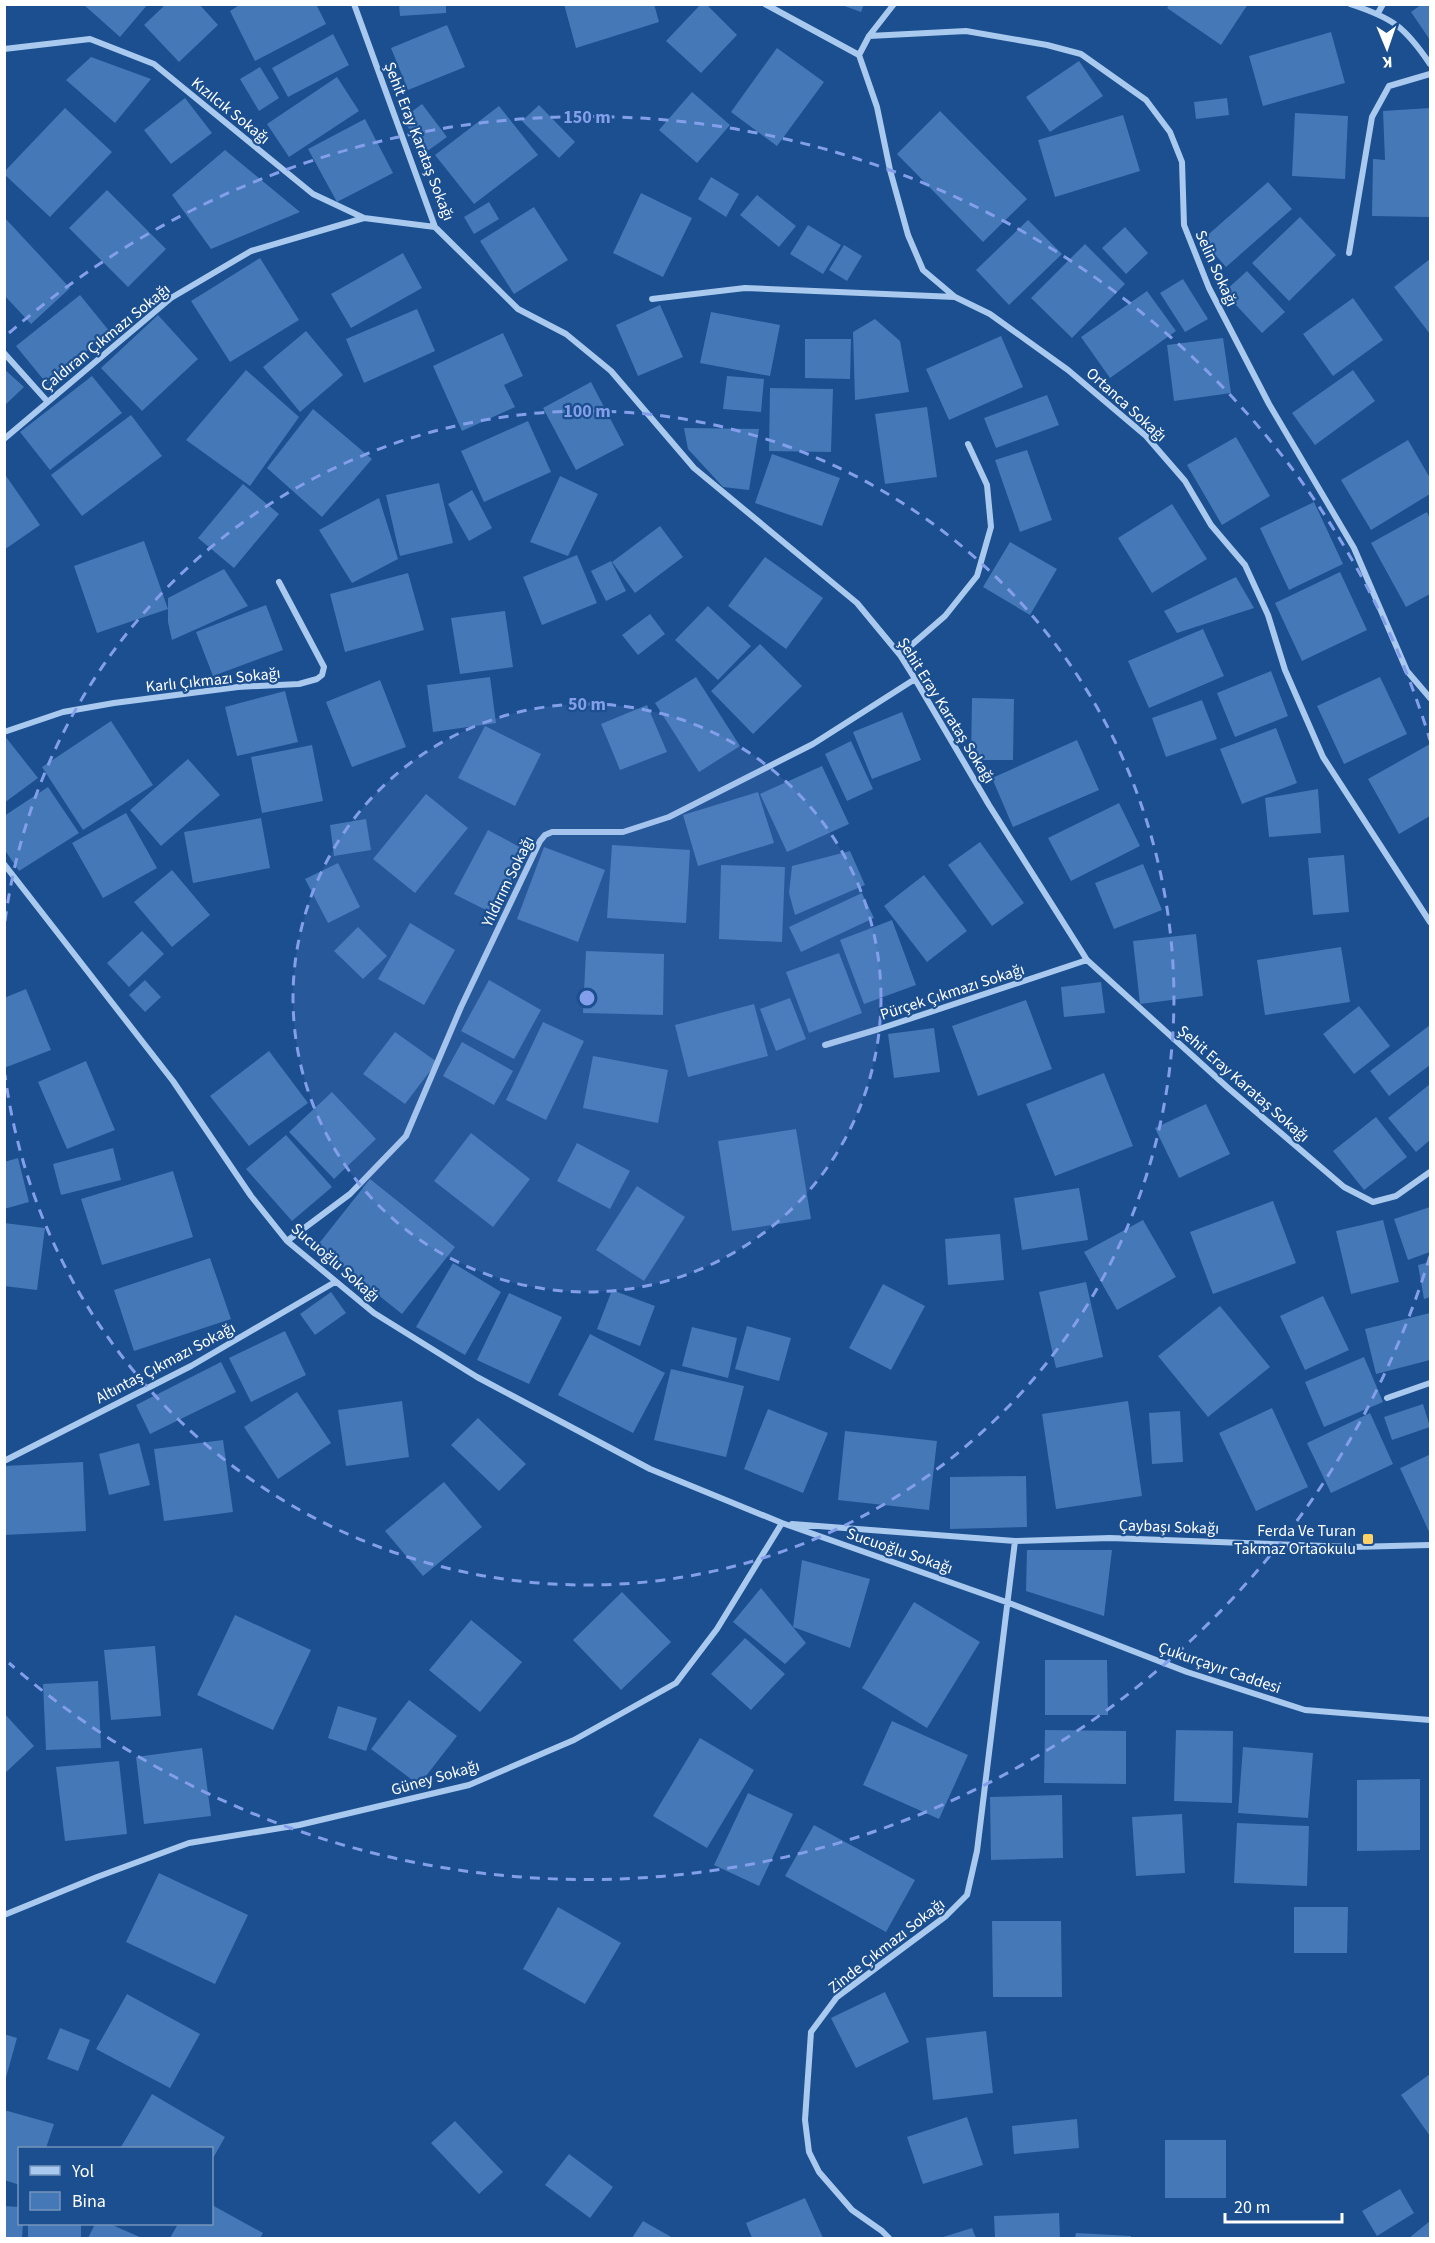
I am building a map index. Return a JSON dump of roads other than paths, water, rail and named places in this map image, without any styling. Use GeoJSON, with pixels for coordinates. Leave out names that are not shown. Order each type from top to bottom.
{"type":"FeatureCollection","features":[{"type":"Feature","properties":{"kind":"street","name":"Şehit Eray Karataş Sokağı"},"geometry":{"type":"LineString","coordinates":[[354,4],[435,227],[518,309],[566,334],[611,371],[694,468],[857,603],[900,655],[989,805],[1087,960],[1227,1087],[1344,1187],[1373,1202],[1396,1196],[1431,1172]]}},
{"type":"Feature","properties":{"kind":"street"},"geometry":{"type":"LineString","coordinates":[[765,4],[859,55],[869,36],[894,4]]}},
{"type":"Feature","properties":{"kind":"street"},"geometry":{"type":"LineString","coordinates":[[1350,4],[1378,13],[1396,23],[1413,39],[1431,64]]}},
{"type":"Feature","properties":{"kind":"street"},"geometry":{"type":"LineString","coordinates":[[1378,13],[1383,4]]}},
{"type":"Feature","properties":{"kind":"street","name":"Selin Sokağı"},"geometry":{"type":"LineString","coordinates":[[869,36],[966,31],[1047,45],[1081,54],[1146,100],[1170,132],[1182,162],[1184,225],[1209,288],[1269,405],[1354,548],[1407,671],[1431,698]]}},
{"type":"Feature","properties":{"kind":"street","name":"Kızılcık Sokağı"},"geometry":{"type":"LineString","coordinates":[[4,49],[90,39],[154,64],[313,194],[364,218],[435,227]]}},
{"type":"Feature","properties":{"kind":"street","name":"Ortanca Sokağı"},"geometry":{"type":"LineString","coordinates":[[859,55],[877,107],[890,170],[908,235],[923,270],[955,297],[990,314],[1068,370],[1146,436],[1185,481],[1211,525],[1245,565],[1268,615],[1285,670],[1323,757],[1431,922]]}},
{"type":"Feature","properties":{"kind":"street"},"geometry":{"type":"LineString","coordinates":[[1349,253],[1372,117],[1389,86],[1431,75]]}},
{"type":"Feature","properties":{"kind":"street","name":"Çaldıran Çıkmazı Sokağı"},"geometry":{"type":"LineString","coordinates":[[4,439],[171,298],[251,251],[364,218]]}},
{"type":"Feature","properties":{"kind":"street"},"geometry":{"type":"LineString","coordinates":[[652,299],[745,288],[955,297]]}},
{"type":"Feature","properties":{"kind":"street"},"geometry":{"type":"LineString","coordinates":[[4,353],[47,402]]}},
{"type":"Feature","properties":{"kind":"street"},"geometry":{"type":"LineString","coordinates":[[900,655],[945,616],[977,576],[991,527],[987,485],[968,444]]}},
{"type":"Feature","properties":{"kind":"street","name":"Karlı Çıkmazı Sokağı"},"geometry":{"type":"LineString","coordinates":[[4,732],[63,712],[114,703],[238,687],[299,684],[317,679],[322,675],[324,667],[279,582]]}},
{"type":"Feature","properties":{"kind":"street","name":"Yıldırım Sokağı"},"geometry":{"type":"LineString","coordinates":[[287,1241],[350,1194],[406,1136],[461,1007],[545,834],[552,832],[622,832],[669,817],[813,744],[915,679]]}},
{"type":"Feature","properties":{"kind":"street","name":"Sucuoğlu Sokağı"},"geometry":{"type":"LineString","coordinates":[[4,864],[173,1081],[251,1196],[287,1241],[374,1313],[477,1377],[650,1469],[782,1523],[1009,1603]]}},
{"type":"Feature","properties":{"kind":"street","name":"Pürçek Çıkmazı Sokağı"},"geometry":{"type":"LineString","coordinates":[[825,1045],[1087,960]]}},
{"type":"Feature","properties":{"kind":"street","name":"Altıntaş Çıkmazı Sokağı"},"geometry":{"type":"LineString","coordinates":[[4,1461],[192,1366],[335,1282]]}},
{"type":"Feature","properties":{"kind":"street"},"geometry":{"type":"LineString","coordinates":[[1387,1398],[1431,1383]]}},
{"type":"Feature","properties":{"kind":"street","name":"Sucuoğlu Sokağı"},"geometry":{"type":"LineString","coordinates":[[782,1523],[1015,1541]]}},
{"type":"Feature","properties":{"kind":"street","name":"Güney Sokağı"},"geometry":{"type":"LineString","coordinates":[[4,1916],[97,1877],[189,1843],[299,1826],[469,1785],[574,1740],[676,1683],[717,1629],[782,1523]]}},
{"type":"Feature","properties":{"kind":"street","name":"Çaybaşı Sokağı"},"geometry":{"type":"LineString","coordinates":[[1015,1541],[1110,1538],[1353,1547],[1431,1545]]}},
{"type":"Feature","properties":{"kind":"street","name":"Zinde Çıkmazı Sokağı"},"geometry":{"type":"LineString","coordinates":[[889,2238],[852,2210],[819,2172],[809,2152],[805,2120],[811,2031],[837,1997],[939,1922],[967,1895],[976,1851],[1015,1541]]}},
{"type":"Feature","properties":{"kind":"street","name":"Çukurçayır Caddesi"},"geometry":{"type":"LineString","coordinates":[[1009,1603],[1186,1672],[1305,1710],[1431,1720]]}},
{"type":"Feature","properties":{"kind":"place","name":"Ferda Ve Turan Takmaz Ortaokulu"},"geometry":{"type":"Point","coordinates":[1368,1539]}}]}
